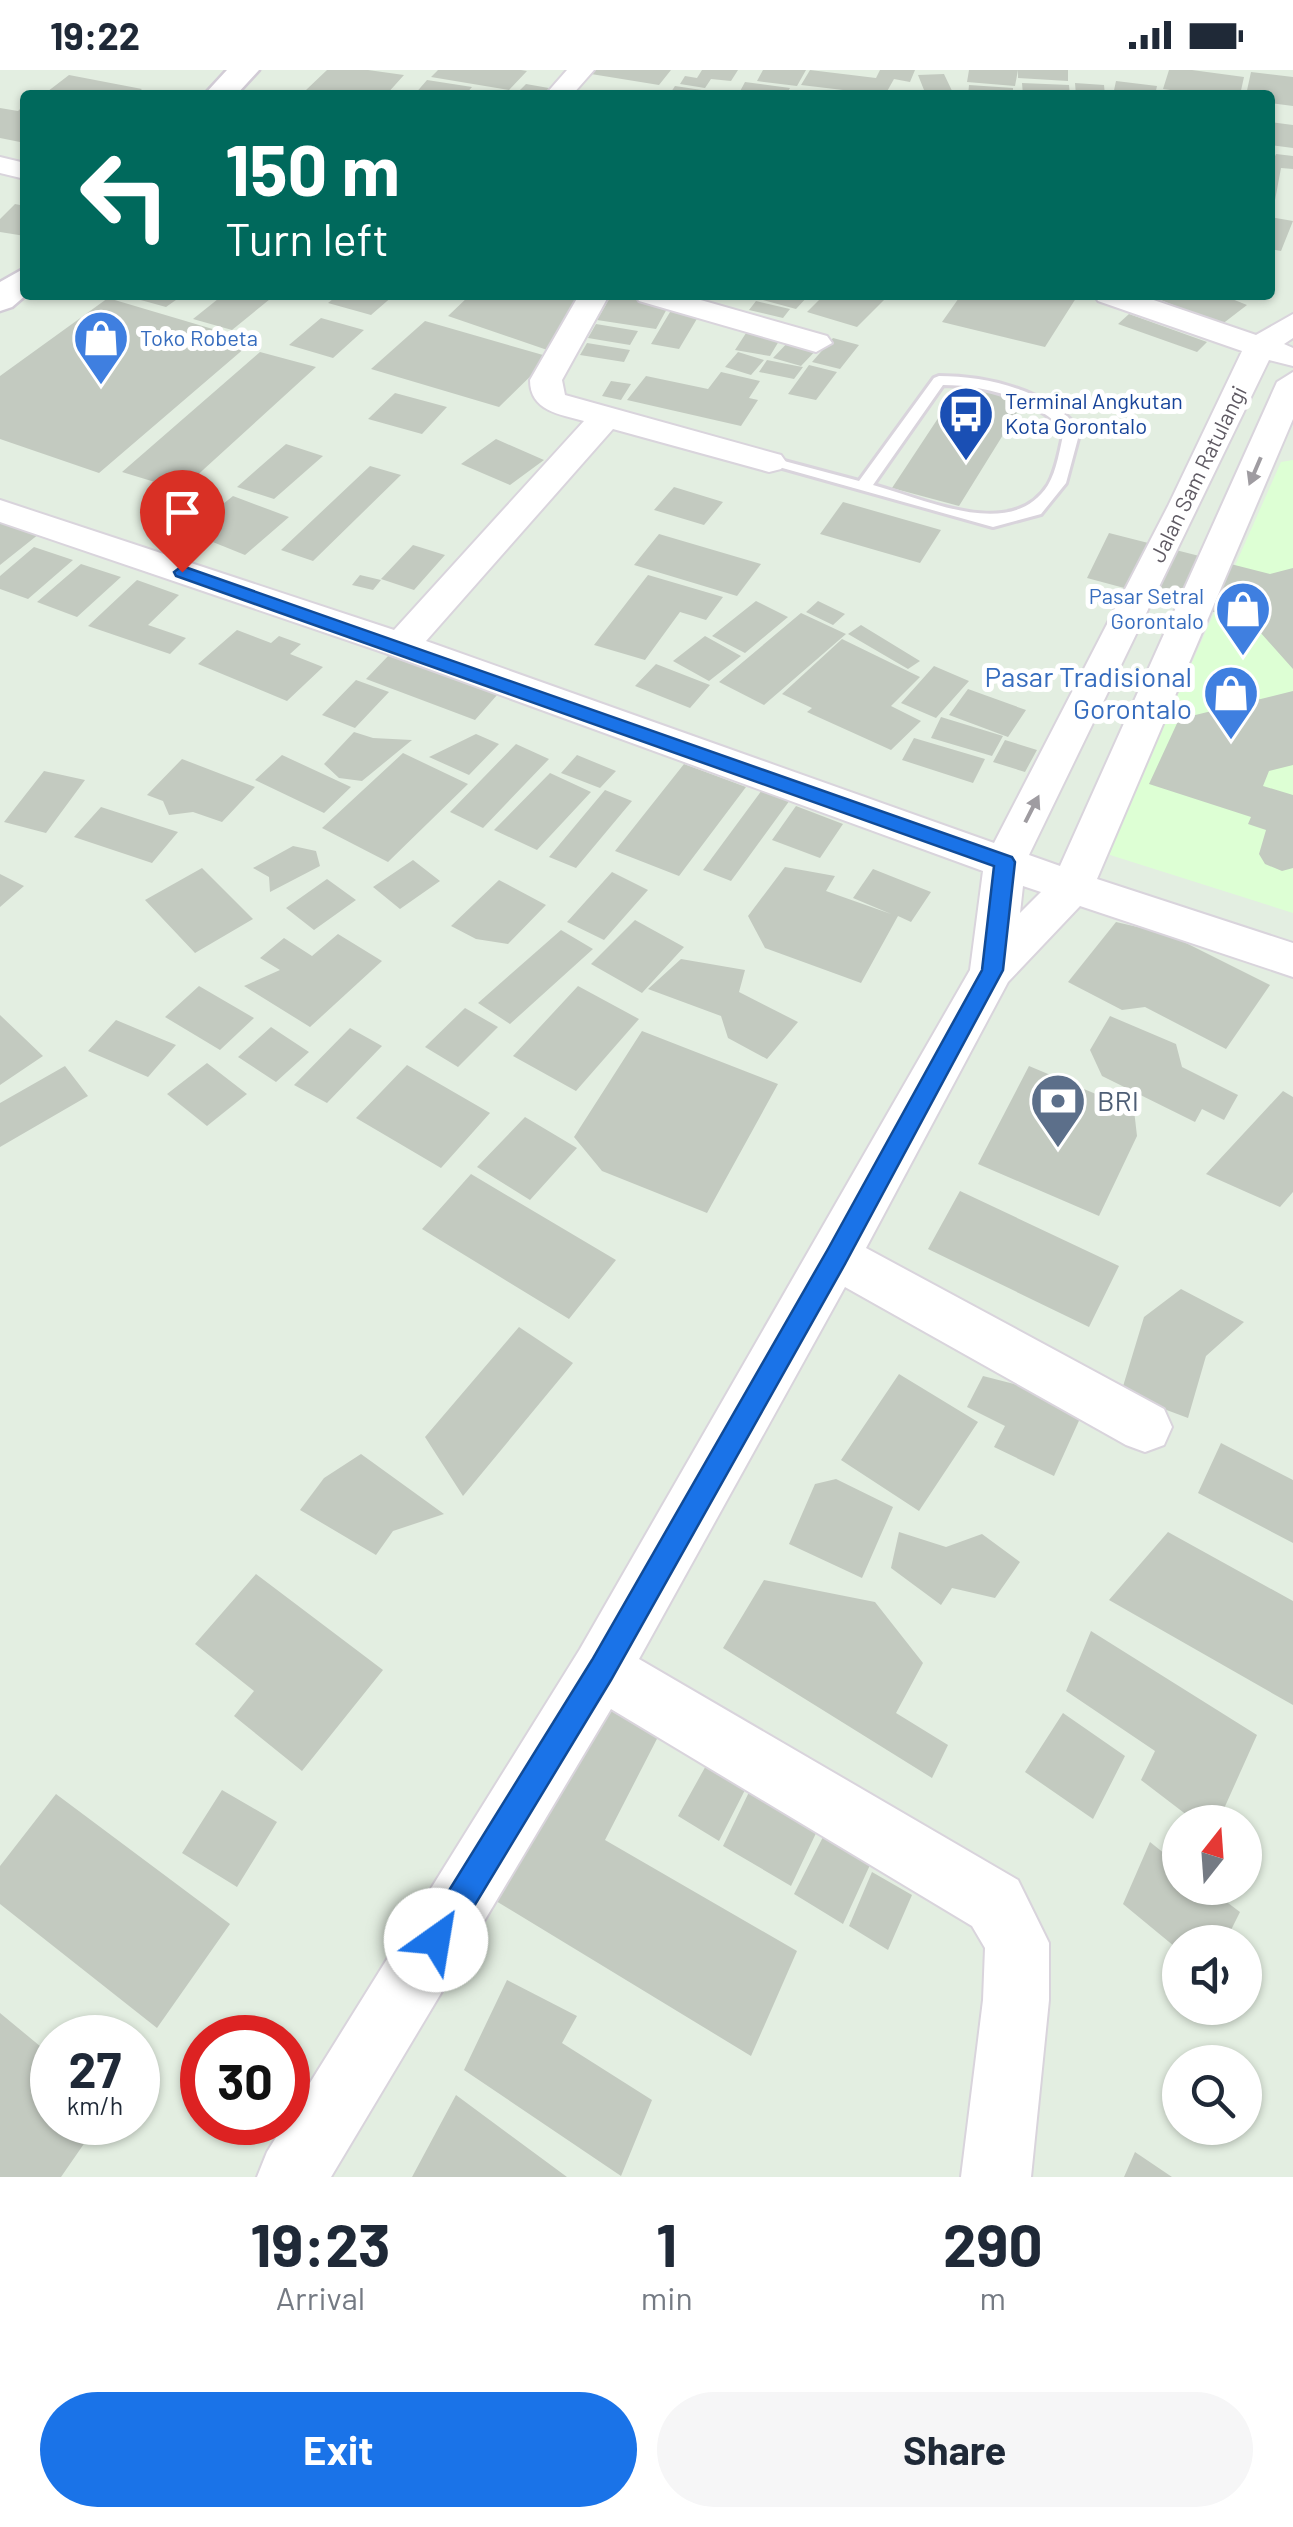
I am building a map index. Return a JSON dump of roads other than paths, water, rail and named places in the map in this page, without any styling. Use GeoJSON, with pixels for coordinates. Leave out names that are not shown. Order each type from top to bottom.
{"type":"FeatureCollection","features":[{"type":"Feature","properties":{"kind":"street"},"geometry":{"type":"LineString","coordinates":[[224,90],[244,70]]}},
{"type":"Feature","properties":{"kind":"street"},"geometry":{"type":"LineString","coordinates":[[563,90],[581,70]]}},
{"type":"Feature","properties":{"kind":"street"},"geometry":{"type":"LineString","coordinates":[[0,300],[20,282]]}},
{"type":"Feature","properties":{"kind":"street"},"geometry":{"type":"LineString","coordinates":[[591,300],[546,380],[546,392],[554,402],[770,462]]}},
{"type":"Feature","properties":{"kind":"street"},"geometry":{"type":"LineString","coordinates":[[667,300],[816,343]]}},
{"type":"Feature","properties":{"kind":"street"},"geometry":{"type":"LineString","coordinates":[[1124,300],[1276,352]]}},
{"type":"Feature","properties":{"kind":"street","name":"Jalan Sam Ratulangi"},"geometry":{"type":"LineString","coordinates":[[992,970],[1005,862],[1228,413],[1276,352],[1293,323]]}},
{"type":"Feature","properties":{"kind":"street","name":"Jalan Sam Ratulangi"},"geometry":{"type":"LineString","coordinates":[[292,2177],[602,1670],[992,970],[1072,887],[1284,426],[1293,382]]}},
{"type":"Feature","properties":{"kind":"street"},"geometry":{"type":"LineString","coordinates":[[1228,413],[1284,426]]}},
{"type":"Feature","properties":{"kind":"street"},"geometry":{"type":"LineString","coordinates":[[402,646],[606,418]]}},
{"type":"Feature","properties":{"kind":"street"},"geometry":{"type":"LineString","coordinates":[[0,510],[402,646],[1072,887],[1293,960]]}},
{"type":"Feature","properties":{"kind":"street"},"geometry":{"type":"LineString","coordinates":[[836,1256],[1145,1428]]}},
{"type":"Feature","properties":{"kind":"street"},"geometry":{"type":"LineString","coordinates":[[602,1670],[995,1903],[1017,1943],[1016,2000],[996,2177]]}},
{"type":"Feature","properties":{"kind":"lane"},"geometry":{"type":"LineString","coordinates":[[770,462],[993,522],[1018,519],[1035,511],[1058,483],[1072,431],[1062,414],[1046,404],[970,384],[938,381],[863,486]]}},
{"type":"Feature","properties":{"kind":"place","name":"Toko Robeta"},"geometry":{"type":"Point","coordinates":[101,387]}},
{"type":"Feature","properties":{"kind":"place","name":"Terminal Angkutan Kota Gorontalo"},"geometry":{"type":"Point","coordinates":[966,463]}},
{"type":"Feature","properties":{"kind":"place","name":"Pasar Setral Gorontalo"},"geometry":{"type":"Point","coordinates":[1243,658]}},
{"type":"Feature","properties":{"kind":"place","name":"Pasar Tradisional Gorontalo"},"geometry":{"type":"Point","coordinates":[1231,742]}},
{"type":"Feature","properties":{"kind":"place","name":"BRI"},"geometry":{"type":"Point","coordinates":[1058,1150]}}]}
